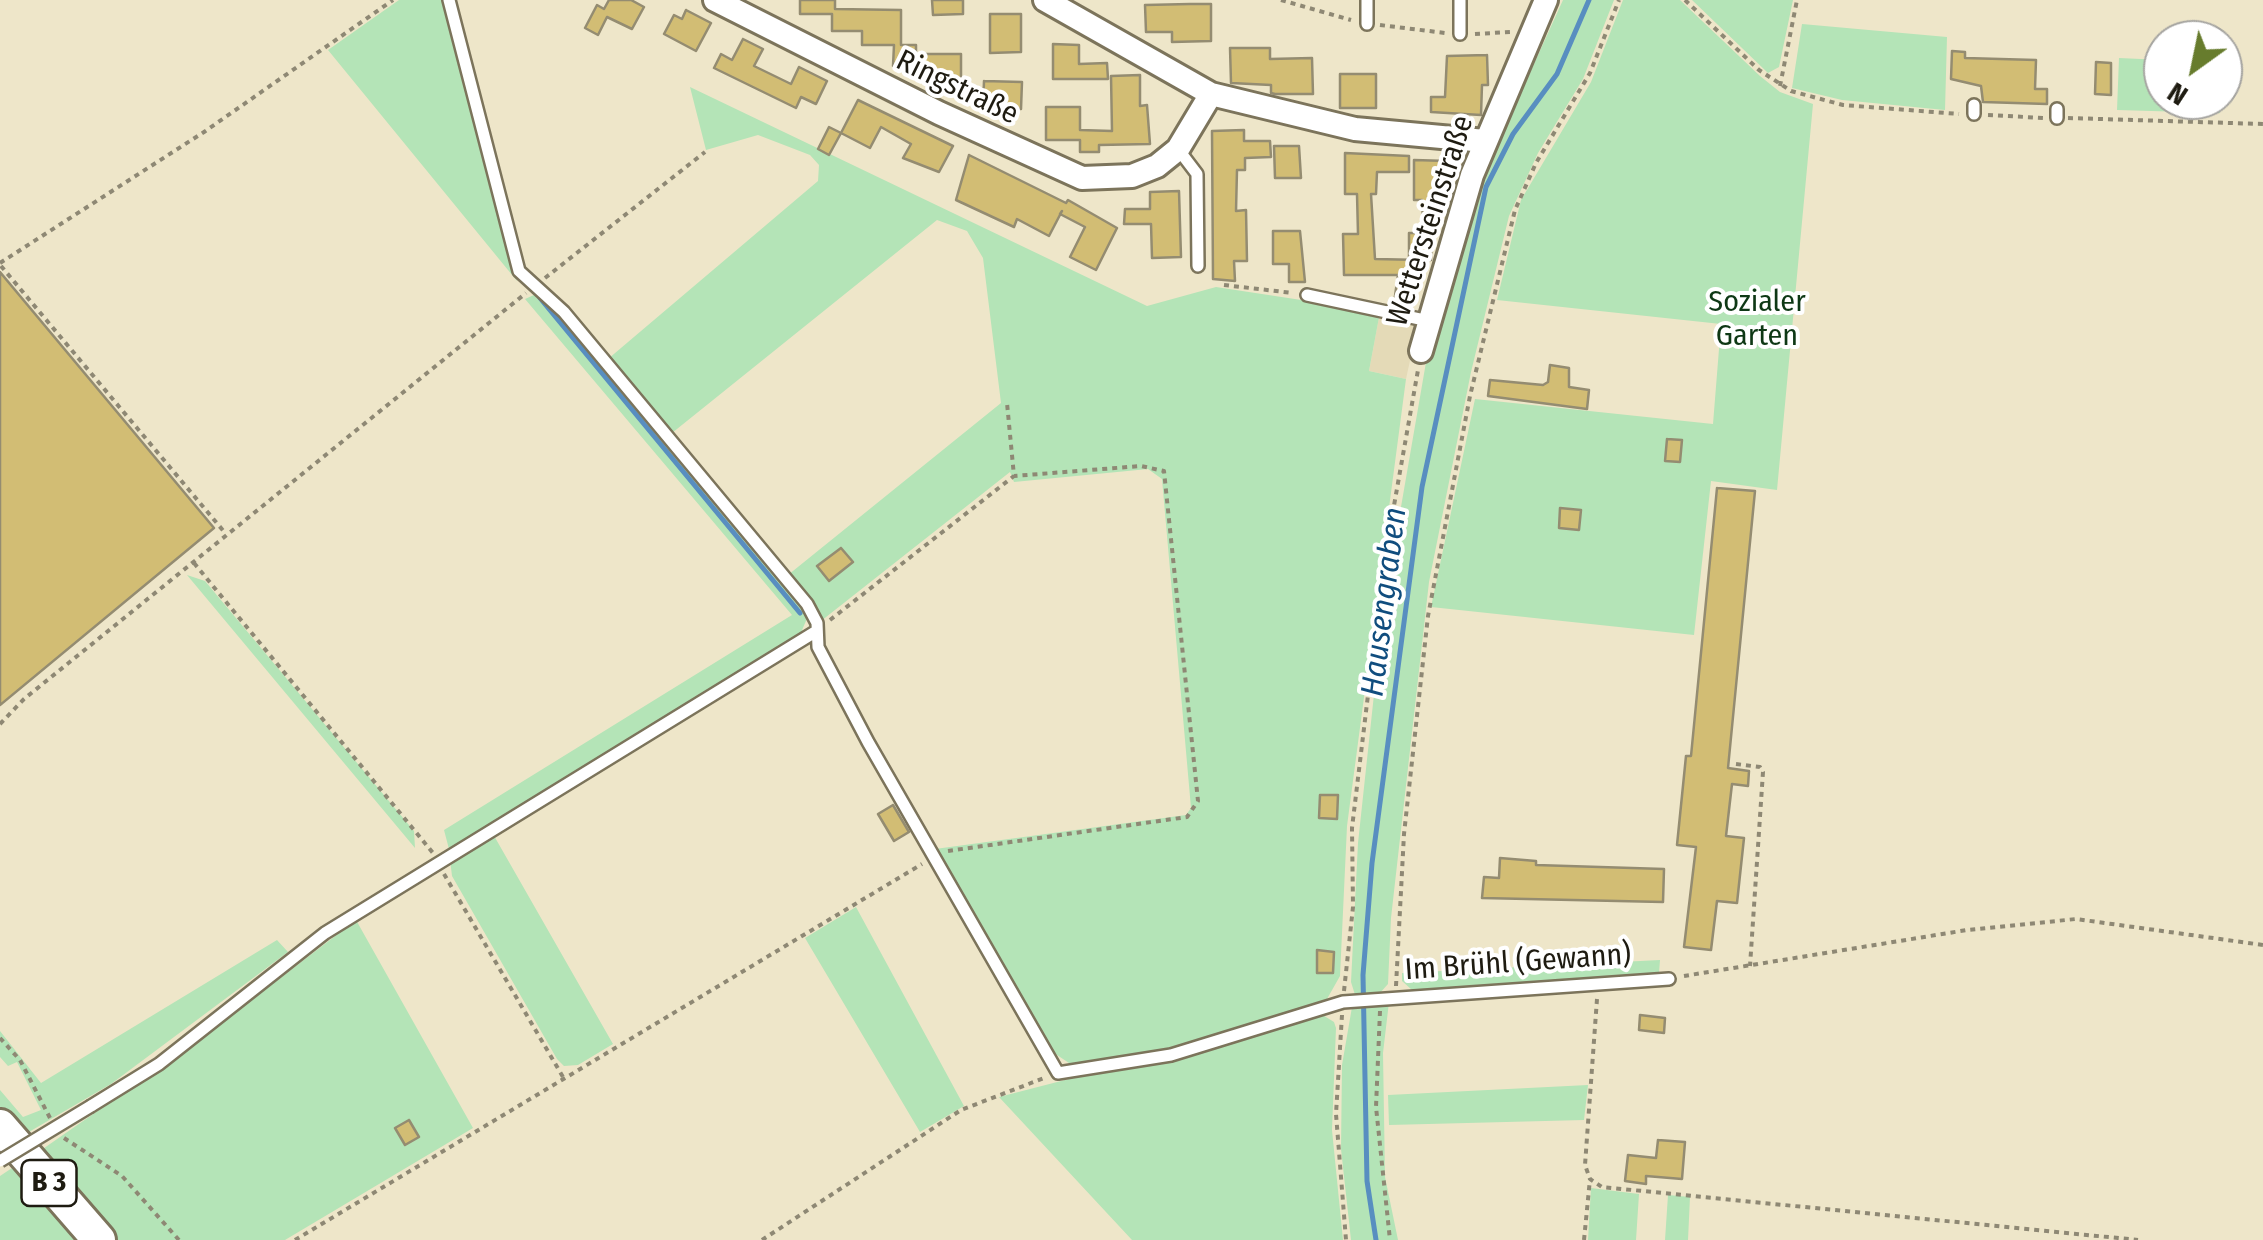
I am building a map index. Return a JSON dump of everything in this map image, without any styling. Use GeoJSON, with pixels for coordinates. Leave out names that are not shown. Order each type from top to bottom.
{"type":"FeatureCollection","features":[{"type":"Feature","properties":{"kind":"main road","name":"B 3"},"geometry":{"type":"LineString","coordinates":[[0,1126],[98,1240]]}},
{"type":"Feature","properties":{"kind":"street","name":"Ringstraße"},"geometry":{"type":"LineString","coordinates":[[714,0],[1060,172],[1102,180],[1132,176],[1157,166],[1178,149],[1210,94]]}},
{"type":"Feature","properties":{"kind":"street"},"geometry":{"type":"LineString","coordinates":[[1045,0],[1210,94],[1356,129],[1485,140]]}},
{"type":"Feature","properties":{"kind":"street","name":"Wettersteinstraße"},"geometry":{"type":"LineString","coordinates":[[1421,351],[1485,140],[1546,0]]}},
{"type":"Feature","properties":{"kind":"lane"},"geometry":{"type":"LineString","coordinates":[[448,0],[519,271],[532,288],[546,294],[564,312],[808,604],[817,623],[815,632],[868,742],[1058,1073]]}},
{"type":"Feature","properties":{"kind":"lane"},"geometry":{"type":"LineString","coordinates":[[1367,0],[1367,24]]}},
{"type":"Feature","properties":{"kind":"lane"},"geometry":{"type":"LineString","coordinates":[[1460,0],[1460,34]]}},
{"type":"Feature","properties":{"kind":"lane"},"geometry":{"type":"LineString","coordinates":[[1178,149],[1198,174],[1198,266]]}},
{"type":"Feature","properties":{"kind":"lane"},"geometry":{"type":"LineString","coordinates":[[1308,295],[1429,321]]}},
{"type":"Feature","properties":{"kind":"lane"},"geometry":{"type":"LineString","coordinates":[[0,1161],[159,1064],[325,933],[436,860],[815,632]]}},
{"type":"Feature","properties":{"kind":"lane","name":"Im Brühl (Gewann)"},"geometry":{"type":"LineString","coordinates":[[1058,1073],[1171,1055],[1349,1001],[1669,978]]}},
{"type":"Feature","properties":{"kind":"path"},"geometry":{"type":"LineString","coordinates":[[226,534],[0,264],[204,132],[393,0]]}},
{"type":"Feature","properties":{"kind":"path"},"geometry":{"type":"LineString","coordinates":[[1280,0],[1367,24],[1460,34],[1535,32]]}},
{"type":"Feature","properties":{"kind":"path"},"geometry":{"type":"LineString","coordinates":[[1395,996],[1404,834],[1428,616],[1470,396],[1515,210],[1536,163],[1590,73],[1619,0]]}},
{"type":"Feature","properties":{"kind":"path"},"geometry":{"type":"LineString","coordinates":[[1780,86],[1797,0]]}},
{"type":"Feature","properties":{"kind":"path"},"geometry":{"type":"LineString","coordinates":[[0,724],[192,561],[704,152]]}},
{"type":"Feature","properties":{"kind":"path"},"geometry":{"type":"LineString","coordinates":[[1224,285],[1308,295]]}},
{"type":"Feature","properties":{"kind":"path"},"geometry":{"type":"LineString","coordinates":[[1346,1240],[1336,1114],[1349,1001],[1352,828],[1376,620],[1421,351]]}},
{"type":"Feature","properties":{"kind":"path"},"geometry":{"type":"LineString","coordinates":[[1007,403],[1014,476]]}},
{"type":"Feature","properties":{"kind":"path"},"geometry":{"type":"LineString","coordinates":[[295,1240],[934,855],[1186,817],[1198,801],[1164,471],[1141,466],[1014,476],[815,632]]}},
{"type":"Feature","properties":{"kind":"path"},"geometry":{"type":"LineString","coordinates":[[192,561],[428,842],[563,1077]]}},
{"type":"Feature","properties":{"kind":"path"},"geometry":{"type":"LineString","coordinates":[[1736,764],[1760,767],[1763,772],[1750,966]]}},
{"type":"Feature","properties":{"kind":"path"},"geometry":{"type":"LineString","coordinates":[[1669,978],[1967,930],[2076,919],[2263,946]]}},
{"type":"Feature","properties":{"kind":"path"},"geometry":{"type":"LineString","coordinates":[[1584,1240],[1599,1005],[1592,983]]}},
{"type":"Feature","properties":{"kind":"path"},"geometry":{"type":"LineString","coordinates":[[1376,998],[1376,1108],[1390,1240]]}},
{"type":"Feature","properties":{"kind":"path"},"geometry":{"type":"LineString","coordinates":[[0,1038],[20,1060],[65,1140],[122,1176],[179,1240]]}},
{"type":"Feature","properties":{"kind":"path"},"geometry":{"type":"LineString","coordinates":[[762,1240],[961,1110],[1058,1073]]}},
{"type":"Feature","properties":{"kind":"path"},"geometry":{"type":"LineString","coordinates":[[1590,1179],[1612,1189],[2138,1240]]}},
{"type":"Feature","properties":{"kind":"shaded area"},"geometry":{"type":"Polygon","coordinates":[[[1380,312],[1418,324],[1406,379],[1369,371],[1380,312]]]}},
{"type":"Feature","properties":{"kind":"green space"},"geometry":{"type":"Polygon","coordinates":[[[399,0],[443,0],[517,281],[328,50],[399,0]]]}},
{"type":"Feature","properties":{"kind":"green space"},"geometry":{"type":"Polygon","coordinates":[[[1563,0],[1614,0],[1583,79],[1538,153],[1509,216],[1471,372],[1429,582],[1391,918],[1388,984],[1379,994],[1356,998],[1351,982],[1358,843],[1383,611],[1434,316],[1464,218],[1563,0]]]}},
{"type":"Feature","properties":{"kind":"green space","name":"Sozialer Garten"},"geometry":{"type":"Polygon","coordinates":[[[1623,0],[1680,0],[1780,92],[1813,104],[1777,490],[1711,481],[1694,635],[1431,607],[1475,399],[1713,424],[1721,324],[1497,300],[1521,200],[1591,82],[1623,0]]]}},
{"type":"Feature","properties":{"kind":"green space"},"geometry":{"type":"Polygon","coordinates":[[[1692,0],[1793,0],[1779,67],[1768,73],[1692,0]]]}},
{"type":"Feature","properties":{"kind":"green space"},"geometry":{"type":"Polygon","coordinates":[[[1802,24],[1947,37],[1945,110],[1842,100],[1792,88],[1802,24]]]}},
{"type":"Feature","properties":{"kind":"green space"},"geometry":{"type":"Polygon","coordinates":[[[2119,58],[2143,59],[2143,111],[2117,110],[2119,58]]]}},
{"type":"Feature","properties":{"kind":"green space"},"geometry":{"type":"Polygon","coordinates":[[[690,87],[1147,306],[1216,287],[1380,312],[1369,371],[1406,379],[1347,826],[1340,976],[1327,999],[1186,1048],[1072,1065],[1048,1049],[935,849],[1186,815],[1191,808],[1162,479],[1148,469],[1014,482],[1010,472],[821,621],[788,575],[1001,403],[983,258],[967,231],[937,220],[672,433],[608,359],[818,181],[819,165],[810,155],[758,135],[706,150],[690,87]]]}},
{"type":"Feature","properties":{"kind":"green space"},"geometry":{"type":"Polygon","coordinates":[[[534,295],[549,301],[808,616],[800,635],[449,849],[444,830],[792,615],[525,299],[534,295]]]}},
{"type":"Feature","properties":{"kind":"green space"},"geometry":{"type":"Polygon","coordinates":[[[187,575],[205,581],[414,831],[415,848],[187,575]]]}},
{"type":"Feature","properties":{"kind":"green space"},"geometry":{"type":"Polygon","coordinates":[[[493,834],[613,1044],[578,1065],[564,1066],[557,1059],[452,876],[450,859],[493,834]]]}},
{"type":"Feature","properties":{"kind":"green space"},"geometry":{"type":"Polygon","coordinates":[[[856,907],[964,1106],[920,1132],[805,938],[856,907]]]}},
{"type":"Feature","properties":{"kind":"green space"},"geometry":{"type":"Polygon","coordinates":[[[356,920],[473,1128],[285,1240],[113,1240],[37,1153],[194,1044],[356,920]]]}},
{"type":"Feature","properties":{"kind":"green space"},"geometry":{"type":"Polygon","coordinates":[[[277,940],[288,952],[111,1084],[22,1136],[0,1111],[0,1090],[23,1117],[41,1110],[17,1062],[8,1066],[0,1057],[0,1031],[41,1083],[277,940]]]}},
{"type":"Feature","properties":{"kind":"green space"},"geometry":{"type":"Polygon","coordinates":[[[1660,960],[1659,973],[1643,976],[1412,990],[1402,981],[1402,973],[1660,960]]]}},
{"type":"Feature","properties":{"kind":"green space"},"geometry":{"type":"Polygon","coordinates":[[[1389,1002],[1383,1053],[1385,1177],[1398,1240],[1351,1240],[1341,1149],[1342,1065],[1352,1007],[1389,1002]]]}},
{"type":"Feature","properties":{"kind":"green space"},"geometry":{"type":"Polygon","coordinates":[[[1321,1014],[1334,1022],[1336,1028],[1332,1130],[1343,1240],[1132,1240],[999,1097],[1321,1014]]]}},
{"type":"Feature","properties":{"kind":"green space"},"geometry":{"type":"Polygon","coordinates":[[[1588,1085],[1584,1120],[1389,1125],[1388,1095],[1588,1085]]]}},
{"type":"Feature","properties":{"kind":"green space"},"geometry":{"type":"Polygon","coordinates":[[[18,1164],[85,1240],[0,1240],[0,1176],[18,1164]]]}},
{"type":"Feature","properties":{"kind":"green space"},"geometry":{"type":"Polygon","coordinates":[[[1591,1188],[1639,1194],[1636,1240],[1588,1240],[1591,1188]]]}},
{"type":"Feature","properties":{"kind":"green space"},"geometry":{"type":"Polygon","coordinates":[[[1668,1195],[1690,1197],[1688,1240],[1665,1240],[1668,1195]]]}},
{"type":"Feature","properties":{"kind":"building"},"geometry":{"type":"Polygon","coordinates":[[[609,0],[631,0],[644,7],[632,29],[607,17],[598,35],[585,28],[597,5],[604,9],[609,0]]]}},
{"type":"Feature","properties":{"kind":"building"},"geometry":{"type":"Polygon","coordinates":[[[800,0],[835,0],[835,9],[901,10],[901,45],[916,45],[916,66],[893,66],[894,45],[862,45],[862,31],[832,31],[832,14],[800,14],[800,0]]]}},
{"type":"Feature","properties":{"kind":"building"},"geometry":{"type":"Polygon","coordinates":[[[932,0],[963,0],[963,14],[933,15],[932,0]]]}},
{"type":"Feature","properties":{"kind":"building"},"geometry":{"type":"Polygon","coordinates":[[[1211,4],[1211,41],[1172,42],[1172,32],[1146,32],[1145,5],[1211,4]]]}},
{"type":"Feature","properties":{"kind":"building"},"geometry":{"type":"Polygon","coordinates":[[[686,10],[711,23],[696,51],[664,34],[674,15],[682,19],[686,10]]]}},
{"type":"Feature","properties":{"kind":"building"},"geometry":{"type":"Polygon","coordinates":[[[990,14],[1021,14],[1021,52],[990,53],[990,14]]]}},
{"type":"Feature","properties":{"kind":"building"},"geometry":{"type":"Polygon","coordinates":[[[743,39],[763,49],[754,66],[791,84],[799,67],[827,81],[816,104],[801,97],[796,108],[714,68],[721,54],[732,60],[743,39]]]}},
{"type":"Feature","properties":{"kind":"building"},"geometry":{"type":"Polygon","coordinates":[[[1053,44],[1079,45],[1079,64],[1107,63],[1108,79],[1053,79],[1053,44]]]}},
{"type":"Feature","properties":{"kind":"building"},"geometry":{"type":"Polygon","coordinates":[[[1230,48],[1270,48],[1270,59],[1312,58],[1313,94],[1275,94],[1271,93],[1271,85],[1231,83],[1230,48]]]}},
{"type":"Feature","properties":{"kind":"building"},"geometry":{"type":"Polygon","coordinates":[[[1952,51],[1965,52],[1965,58],[2036,60],[2035,89],[2047,89],[2047,104],[1983,102],[1981,86],[1951,79],[1952,51]]]}},
{"type":"Feature","properties":{"kind":"building"},"geometry":{"type":"Polygon","coordinates":[[[922,54],[961,54],[961,80],[923,80],[922,54]]]}},
{"type":"Feature","properties":{"kind":"building"},"geometry":{"type":"Polygon","coordinates":[[[1487,55],[1488,85],[1482,85],[1481,115],[1431,112],[1431,97],[1445,97],[1447,56],[1487,55]]]}},
{"type":"Feature","properties":{"kind":"building"},"geometry":{"type":"Polygon","coordinates":[[[2096,62],[2111,63],[2111,95],[2095,94],[2096,62]]]}},
{"type":"Feature","properties":{"kind":"building"},"geometry":{"type":"Polygon","coordinates":[[[1340,74],[1376,74],[1376,108],[1340,108],[1340,74]]]}},
{"type":"Feature","properties":{"kind":"building"},"geometry":{"type":"Polygon","coordinates":[[[1140,75],[1140,106],[1147,105],[1150,144],[1099,145],[1099,152],[1080,152],[1080,140],[1046,140],[1046,107],[1080,107],[1080,130],[1112,131],[1111,76],[1140,75]]]}},
{"type":"Feature","properties":{"kind":"building"},"geometry":{"type":"Polygon","coordinates":[[[984,81],[1022,82],[1021,109],[983,108],[984,81]]]}},
{"type":"Feature","properties":{"kind":"building"},"geometry":{"type":"Polygon","coordinates":[[[858,100],[953,146],[939,172],[903,158],[911,144],[881,127],[870,148],[841,133],[858,100]]]}},
{"type":"Feature","properties":{"kind":"building"},"geometry":{"type":"Polygon","coordinates":[[[829,127],[841,133],[829,155],[818,149],[829,127]]]}},
{"type":"Feature","properties":{"kind":"building"},"geometry":{"type":"Polygon","coordinates":[[[1244,130],[1244,141],[1270,141],[1271,157],[1245,158],[1245,170],[1237,170],[1236,211],[1246,210],[1247,261],[1234,261],[1235,281],[1213,279],[1212,131],[1244,130]]]}},
{"type":"Feature","properties":{"kind":"building"},"geometry":{"type":"Polygon","coordinates":[[[1274,146],[1299,146],[1301,178],[1275,178],[1274,146]]]}},
{"type":"Feature","properties":{"kind":"building"},"geometry":{"type":"Polygon","coordinates":[[[1345,153],[1409,156],[1409,172],[1377,172],[1376,194],[1371,194],[1375,259],[1422,260],[1421,285],[1417,285],[1410,307],[1394,303],[1398,275],[1344,275],[1343,234],[1358,234],[1357,194],[1345,194],[1345,153]]]}},
{"type":"Feature","properties":{"kind":"building"},"geometry":{"type":"Polygon","coordinates":[[[969,155],[1066,203],[1068,200],[1117,228],[1096,270],[1070,257],[1085,227],[1060,214],[1049,236],[1017,219],[1014,227],[956,200],[969,155]]]}},
{"type":"Feature","properties":{"kind":"building"},"geometry":{"type":"Polygon","coordinates":[[[1414,160],[1448,161],[1447,200],[1438,200],[1439,220],[1423,221],[1422,200],[1414,200],[1414,160]]]}},
{"type":"Feature","properties":{"kind":"building"},"geometry":{"type":"Polygon","coordinates":[[[1179,191],[1181,257],[1152,258],[1151,224],[1124,224],[1125,209],[1150,209],[1150,192],[1179,191]]]}},
{"type":"Feature","properties":{"kind":"building"},"geometry":{"type":"Polygon","coordinates":[[[1273,231],[1300,231],[1305,282],[1289,282],[1289,264],[1273,264],[1273,231]]]}},
{"type":"Feature","properties":{"kind":"building"},"geometry":{"type":"Polygon","coordinates":[[[1409,233],[1432,233],[1431,260],[1409,260],[1409,233]]]}},
{"type":"Feature","properties":{"kind":"building"},"geometry":{"type":"Polygon","coordinates":[[[0,272],[214,528],[0,705],[0,272]]]}},
{"type":"Feature","properties":{"kind":"building"},"geometry":{"type":"Polygon","coordinates":[[[1550,365],[1569,368],[1569,387],[1589,390],[1587,409],[1488,396],[1490,380],[1543,385],[1548,382],[1550,365]]]}},
{"type":"Feature","properties":{"kind":"building"},"geometry":{"type":"Polygon","coordinates":[[[1667,439],[1682,440],[1680,462],[1665,461],[1667,439]]]}},
{"type":"Feature","properties":{"kind":"building"},"geometry":{"type":"Polygon","coordinates":[[[1717,488],[1755,491],[1728,768],[1749,771],[1748,786],[1732,784],[1726,836],[1744,838],[1737,903],[1717,901],[1711,950],[1684,947],[1696,847],[1677,845],[1686,756],[1691,756],[1717,488]]]}},
{"type":"Feature","properties":{"kind":"building"},"geometry":{"type":"Polygon","coordinates":[[[1560,508],[1581,510],[1579,530],[1559,528],[1560,508]]]}},
{"type":"Feature","properties":{"kind":"building"},"geometry":{"type":"Polygon","coordinates":[[[841,548],[853,562],[829,581],[817,566],[841,548]]]}},
{"type":"Feature","properties":{"kind":"building"},"geometry":{"type":"Polygon","coordinates":[[[1320,795],[1338,795],[1337,819],[1319,818],[1320,795]]]}},
{"type":"Feature","properties":{"kind":"building"},"geometry":{"type":"Polygon","coordinates":[[[893,805],[909,832],[894,841],[878,814],[893,805]]]}},
{"type":"Feature","properties":{"kind":"building"},"geometry":{"type":"Polygon","coordinates":[[[1500,858],[1536,861],[1536,865],[1664,869],[1663,902],[1482,898],[1484,877],[1499,878],[1500,858]]]}},
{"type":"Feature","properties":{"kind":"building"},"geometry":{"type":"Polygon","coordinates":[[[1317,950],[1334,952],[1333,973],[1317,973],[1317,950]]]}},
{"type":"Feature","properties":{"kind":"building"},"geometry":{"type":"Polygon","coordinates":[[[1640,1015],[1665,1018],[1664,1033],[1639,1030],[1640,1015]]]}},
{"type":"Feature","properties":{"kind":"building"},"geometry":{"type":"Polygon","coordinates":[[[409,1120],[419,1137],[405,1145],[395,1128],[409,1120]]]}},
{"type":"Feature","properties":{"kind":"building"},"geometry":{"type":"Polygon","coordinates":[[[1658,1140],[1685,1142],[1682,1179],[1646,1176],[1646,1184],[1625,1181],[1628,1155],[1656,1158],[1658,1140]]]}},
{"type":"Feature","properties":{"kind":"waterway","name":"Hausengraben"},"geometry":{"type":"LineString","coordinates":[[1376,1240],[1367,1181],[1363,975],[1372,863],[1422,487],[1486,187],[1513,134],[1557,74],[1589,0]]}},
{"type":"Feature","properties":{"kind":"waterway"},"geometry":{"type":"LineString","coordinates":[[540,298],[800,613]]}}]}
